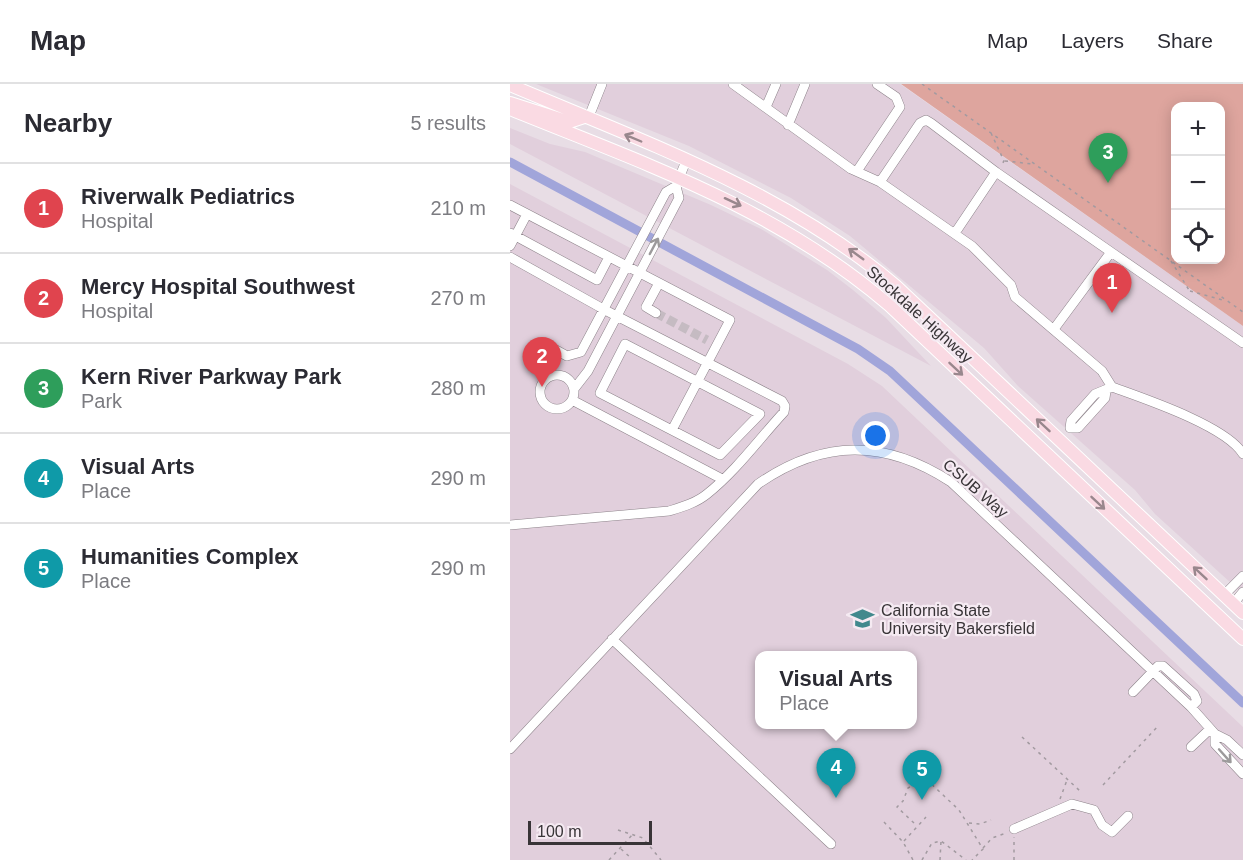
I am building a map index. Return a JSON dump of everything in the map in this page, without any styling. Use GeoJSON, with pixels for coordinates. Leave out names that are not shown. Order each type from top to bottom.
{"type":"FeatureCollection","features":[{"type":"Feature","properties":{"kind":"main road","name":"Stockdale Highway"},"geometry":{"type":"LineString","coordinates":[[510,85],[769,199],[860,256],[896,286],[1243,613]]}},
{"type":"Feature","properties":{"kind":"main road"},"geometry":{"type":"LineString","coordinates":[[510,103],[569,122],[586,118]]}},
{"type":"Feature","properties":{"kind":"main road","name":"Stockdale Highway"},"geometry":{"type":"LineString","coordinates":[[510,109],[678,182],[729,200],[783,229],[868,288],[1243,639]]}},
{"type":"Feature","properties":{"kind":"street"},"geometry":{"type":"LineString","coordinates":[[586,118],[602,84]]}},
{"type":"Feature","properties":{"kind":"street"},"geometry":{"type":"LineString","coordinates":[[732,84],[788,125],[857,171],[880,182],[972,246],[1011,285],[1015,297],[1102,371],[1109,389]]}},
{"type":"Feature","properties":{"kind":"street"},"geometry":{"type":"LineString","coordinates":[[766,107],[776,84]]}},
{"type":"Feature","properties":{"kind":"street"},"geometry":{"type":"LineString","coordinates":[[788,125],[805,84]]}},
{"type":"Feature","properties":{"kind":"street"},"geometry":{"type":"LineString","coordinates":[[857,171],[900,107],[896,97],[877,84]]}},
{"type":"Feature","properties":{"kind":"street"},"geometry":{"type":"LineString","coordinates":[[880,182],[920,123],[926,120],[996,172],[1243,343]]}},
{"type":"Feature","properties":{"kind":"street"},"geometry":{"type":"LineString","coordinates":[[574,388],[568,379],[557,375],[546,378],[540,387],[540,398],[553,409],[564,408],[572,400],[574,388],[588,371],[679,198],[678,182],[686,161]]}},
{"type":"Feature","properties":{"kind":"street"},"geometry":{"type":"LineString","coordinates":[[955,233],[996,172]]}},
{"type":"Feature","properties":{"kind":"street"},"geometry":{"type":"LineString","coordinates":[[556,350],[567,356],[581,352],[666,192],[678,182]]}},
{"type":"Feature","properties":{"kind":"street"},"geometry":{"type":"LineString","coordinates":[[510,206],[729,320],[672,430]]}},
{"type":"Feature","properties":{"kind":"street"},"geometry":{"type":"LineString","coordinates":[[510,246],[513,235],[527,214]]}},
{"type":"Feature","properties":{"kind":"street"},"geometry":{"type":"LineString","coordinates":[[513,235],[597,280],[609,257]]}},
{"type":"Feature","properties":{"kind":"street"},"geometry":{"type":"LineString","coordinates":[[1054,329],[1111,252]]}},
{"type":"Feature","properties":{"kind":"street"},"geometry":{"type":"LineString","coordinates":[[510,257],[605,310],[782,401],[785,406],[784,412],[722,479],[707,494],[692,503],[669,511],[510,525]]}},
{"type":"Feature","properties":{"kind":"street"},"geometry":{"type":"LineString","coordinates":[[656,313],[646,307],[659,283]]}},
{"type":"Feature","properties":{"kind":"street"},"geometry":{"type":"LineString","coordinates":[[707,340],[716,345]]}},
{"type":"Feature","properties":{"kind":"street"},"geometry":{"type":"LineString","coordinates":[[625,344],[760,414],[720,455],[672,430],[600,393],[625,344]]}},
{"type":"Feature","properties":{"kind":"street"},"geometry":{"type":"LineString","coordinates":[[1060,440],[1070,428],[1071,421],[1095,394],[1109,389],[1156,403],[1223,435],[1237,444],[1243,454]]}},
{"type":"Feature","properties":{"kind":"street"},"geometry":{"type":"LineString","coordinates":[[572,400],[722,479]]}},
{"type":"Feature","properties":{"kind":"street","name":"CSUB Way"},"geometry":{"type":"LineString","coordinates":[[510,749],[758,484],[777,471],[807,457],[828,451],[865,449],[927,466],[951,482],[1191,707],[1213,732],[1227,740],[1243,755]]}},
{"type":"Feature","properties":{"kind":"street"},"geometry":{"type":"LineString","coordinates":[[1229,600],[1243,576]]}},
{"type":"Feature","properties":{"kind":"street"},"geometry":{"type":"LineString","coordinates":[[1229,600],[1243,592]]}},
{"type":"Feature","properties":{"kind":"street"},"geometry":{"type":"LineString","coordinates":[[612,639],[831,844]]}},
{"type":"Feature","properties":{"kind":"street"},"geometry":{"type":"LineString","coordinates":[[1133,692],[1152,672]]}},
{"type":"Feature","properties":{"kind":"street"},"geometry":{"type":"LineString","coordinates":[[1191,747],[1213,732]]}},
{"type":"Feature","properties":{"kind":"street","name":"CSUB Way"},"geometry":{"type":"LineString","coordinates":[[1213,732],[1215,744],[1243,774]]}},
{"type":"Feature","properties":{"kind":"street"},"geometry":{"type":"LineString","coordinates":[[1014,829],[1072,804],[1094,810],[1102,825],[1112,832],[1128,816]]}},
{"type":"Feature","properties":{"kind":"path"},"geometry":{"type":"LineString","coordinates":[[922,84],[1171,261]]}},
{"type":"Feature","properties":{"kind":"path"},"geometry":{"type":"LineString","coordinates":[[991,132],[1004,161]]}},
{"type":"Feature","properties":{"kind":"path"},"geometry":{"type":"LineString","coordinates":[[1004,161],[1035,164]]}},
{"type":"Feature","properties":{"kind":"path"},"geometry":{"type":"LineString","coordinates":[[996,172],[1004,161]]}},
{"type":"Feature","properties":{"kind":"path"},"geometry":{"type":"LineString","coordinates":[[1173,264],[1190,290],[1229,302]]}},
{"type":"Feature","properties":{"kind":"path"},"geometry":{"type":"LineString","coordinates":[[1175,264],[1243,312]]}},
{"type":"Feature","properties":{"kind":"path"},"geometry":{"type":"LineString","coordinates":[[1185,297],[1190,290]]}},
{"type":"Feature","properties":{"kind":"path"},"geometry":{"type":"LineString","coordinates":[[1103,785],[1158,726]]}},
{"type":"Feature","properties":{"kind":"path"},"geometry":{"type":"LineString","coordinates":[[1022,737],[1080,791]]}},
{"type":"Feature","properties":{"kind":"path"},"geometry":{"type":"LineString","coordinates":[[914,822],[897,807],[903,801],[908,788],[917,785],[924,778],[966,820],[982,849]]}},
{"type":"Feature","properties":{"kind":"path"},"geometry":{"type":"LineString","coordinates":[[1059,802],[1067,779]]}},
{"type":"Feature","properties":{"kind":"path"},"geometry":{"type":"LineString","coordinates":[[903,842],[926,817]]}},
{"type":"Feature","properties":{"kind":"path"},"geometry":{"type":"LineString","coordinates":[[966,820],[974,824],[991,820]]}},
{"type":"Feature","properties":{"kind":"path"},"geometry":{"type":"LineString","coordinates":[[884,822],[903,842],[913,860]]}},
{"type":"Feature","properties":{"kind":"path"},"geometry":{"type":"LineString","coordinates":[[974,859],[993,838],[1014,829],[1014,860]]}},
{"type":"Feature","properties":{"kind":"path"},"geometry":{"type":"LineString","coordinates":[[618,830],[634,834],[651,845],[662,860]]}},
{"type":"Feature","properties":{"kind":"path"},"geometry":{"type":"LineString","coordinates":[[609,860],[634,834]]}},
{"type":"Feature","properties":{"kind":"path"},"geometry":{"type":"LineString","coordinates":[[922,860],[932,843],[941,841],[947,843],[966,860]]}},
{"type":"Feature","properties":{"kind":"path"},"geometry":{"type":"LineString","coordinates":[[940,860],[941,841]]}},
{"type":"Feature","properties":{"kind":"path"},"geometry":{"type":"LineString","coordinates":[[620,848],[632,860]]}},
{"type":"Feature","properties":{"kind":"shaded area"},"geometry":{"type":"Polygon","coordinates":[[[536,84],[900,84],[1243,326],[1243,594],[1155,514],[1135,490],[1018,386],[984,348],[850,236],[791,198],[689,146],[536,84]]]}},
{"type":"Feature","properties":{"kind":"shaded area"},"geometry":{"type":"Polygon","coordinates":[[[901,84],[1243,84],[1243,326],[901,84]]]}},
{"type":"Feature","properties":{"kind":"shaded area"},"geometry":{"type":"Polygon","coordinates":[[[510,128],[550,144],[585,152],[711,205],[761,229],[827,270],[853,290],[886,318],[931,366],[510,144],[510,128]]]}},
{"type":"Feature","properties":{"kind":"shaded area","name":"California State University Bakersfield"},"geometry":{"type":"Polygon","coordinates":[[[510,184],[848,364],[882,386],[1243,727],[1243,860],[510,860],[510,184]]]}},
{"type":"Feature","properties":{"kind":"waterway"},"geometry":{"type":"LineString","coordinates":[[510,162],[858,349],[890,371],[1243,703]]}},
{"type":"Feature","properties":{"kind":"tunnel"},"geometry":{"type":"LineString","coordinates":[[656,313],[707,340]]}},
{"type":"Feature","properties":{"kind":"place","name":"Kern River Parkway Park"},"geometry":{"type":"Point","coordinates":[1108,183]}},
{"type":"Feature","properties":{"kind":"place","name":"Riverwalk Pediatrics"},"geometry":{"type":"Point","coordinates":[1112,313]}},
{"type":"Feature","properties":{"kind":"place","name":"Mercy Hospital Southwest"},"geometry":{"type":"Point","coordinates":[542,387]}},
{"type":"Feature","properties":{"kind":"place","name":"California State University Bakersfield"},"geometry":{"type":"Point","coordinates":[863,619]}},
{"type":"Feature","properties":{"kind":"place","name":"Visual Arts"},"geometry":{"type":"Point","coordinates":[836,798]}},
{"type":"Feature","properties":{"kind":"place","name":"Humanities Complex"},"geometry":{"type":"Point","coordinates":[922,800]}}]}
